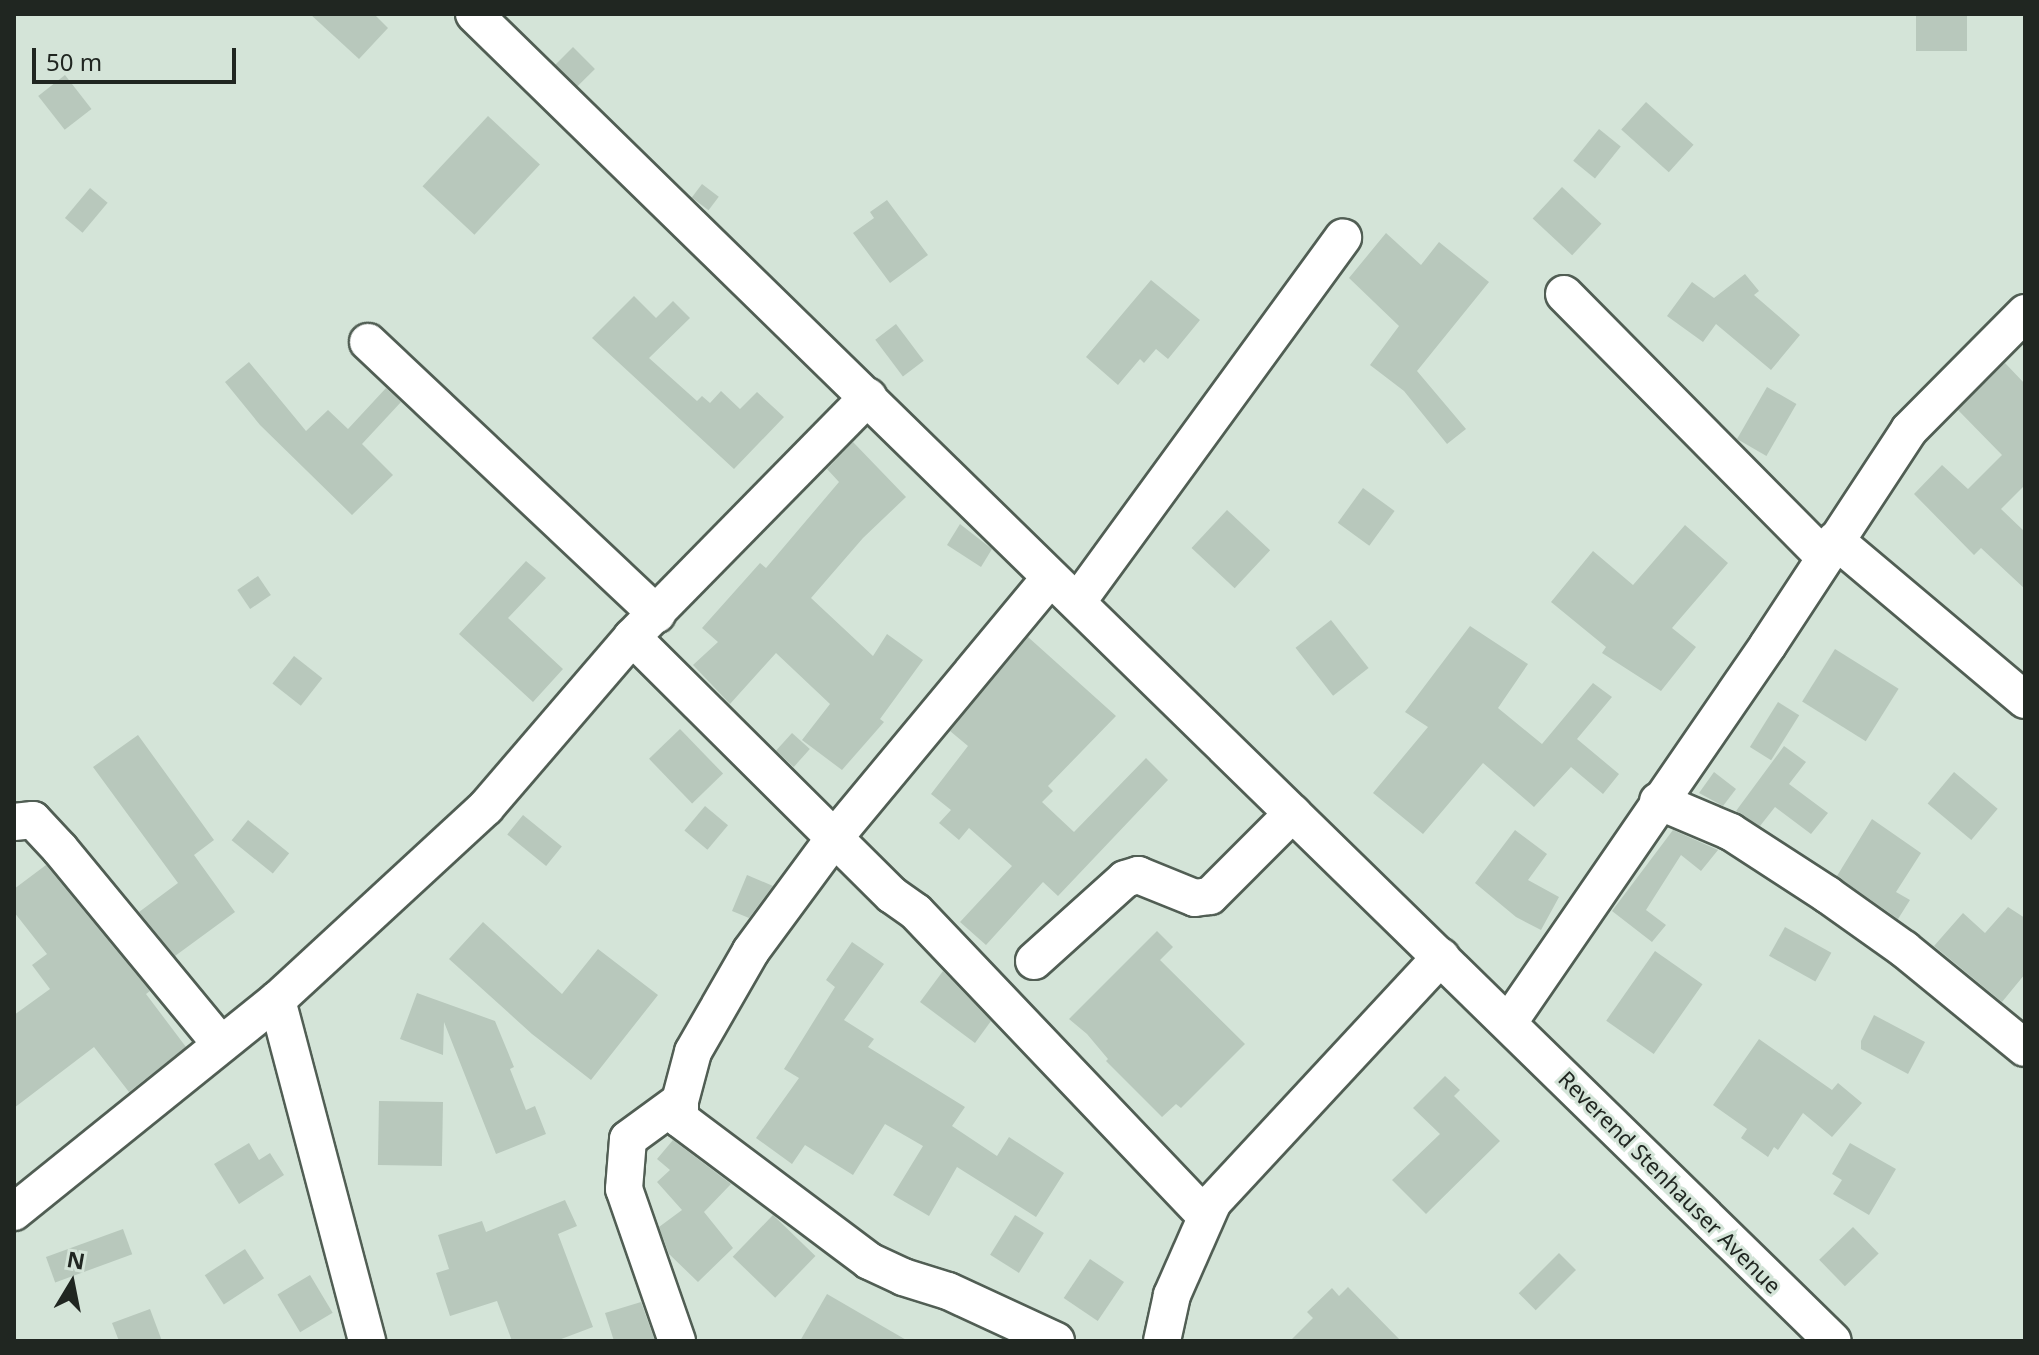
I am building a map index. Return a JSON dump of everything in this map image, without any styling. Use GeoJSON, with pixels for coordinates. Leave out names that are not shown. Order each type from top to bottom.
{"type":"FeatureCollection","features":[{"type":"Feature","properties":{"kind":"street","name":"Reverend Stenhauser Avenue"},"geometry":{"type":"LineString","coordinates":[[474,14],[1833,1341]]}},
{"type":"Feature","properties":{"kind":"street"},"geometry":{"type":"LineString","coordinates":[[1078,601],[1343,237]]}},
{"type":"Feature","properties":{"kind":"street"},"geometry":{"type":"LineString","coordinates":[[1564,294],[1830,549],[2025,700]]}},
{"type":"Feature","properties":{"kind":"street"},"geometry":{"type":"LineString","coordinates":[[1509,1022],[1768,645],[1909,430],[2025,313]]}},
{"type":"Feature","properties":{"kind":"street"},"geometry":{"type":"LineString","coordinates":[[368,342],[644,626],[835,837],[892,895],[916,912],[1206,1216]]}},
{"type":"Feature","properties":{"kind":"street"},"geometry":{"type":"LineString","coordinates":[[14,1212],[277,1000],[486,807],[644,626],[868,397]]}},
{"type":"Feature","properties":{"kind":"street"},"geometry":{"type":"LineString","coordinates":[[1050,578],[835,837],[751,951],[693,1052],[680,1101],[680,1119],[869,1261],[903,1277],[948,1291],[1056,1341]]}},
{"type":"Feature","properties":{"kind":"street"},"geometry":{"type":"LineString","coordinates":[[1658,801],[1731,832],[1828,895],[1904,949],[2025,1048]]}},
{"type":"Feature","properties":{"kind":"street"},"geometry":{"type":"LineString","coordinates":[[1034,961],[1125,879],[1138,875],[1195,898],[1210,896],[1293,813]]}},
{"type":"Feature","properties":{"kind":"street"},"geometry":{"type":"LineString","coordinates":[[14,822],[33,820],[221,1044]]}},
{"type":"Feature","properties":{"kind":"street"},"geometry":{"type":"LineString","coordinates":[[1162,1341],[1172,1295],[1213,1202],[1441,957]]}},
{"type":"Feature","properties":{"kind":"street"},"geometry":{"type":"LineString","coordinates":[[277,1000],[367,1341]]}},
{"type":"Feature","properties":{"kind":"street"},"geometry":{"type":"LineString","coordinates":[[677,1341],[624,1189],[628,1139],[680,1101]]}},
{"type":"Feature","properties":{"kind":"building"},"geometry":{"type":"Polygon","coordinates":[[[310,14],[374,14],[388,28],[359,59],[310,14]]]}},
{"type":"Feature","properties":{"kind":"building"},"geometry":{"type":"Polygon","coordinates":[[[1916,14],[1967,14],[1967,51],[1916,51],[1916,14]]]}},
{"type":"Feature","properties":{"kind":"building"},"geometry":{"type":"Polygon","coordinates":[[[573,47],[595,69],[577,87],[555,65],[573,47]]]}},
{"type":"Feature","properties":{"kind":"building"},"geometry":{"type":"Polygon","coordinates":[[[65,75],[91,109],[65,130],[38,96],[65,75]]]}},
{"type":"Feature","properties":{"kind":"building"},"geometry":{"type":"Polygon","coordinates":[[[1646,102],[1694,145],[1669,172],[1621,129],[1646,102]]]}},
{"type":"Feature","properties":{"kind":"building"},"geometry":{"type":"Polygon","coordinates":[[[488,116],[540,164],[474,235],[423,186],[488,116]]]}},
{"type":"Feature","properties":{"kind":"building"},"geometry":{"type":"Polygon","coordinates":[[[1599,129],[1621,147],[1595,178],[1573,161],[1599,129]]]}},
{"type":"Feature","properties":{"kind":"building"},"geometry":{"type":"Polygon","coordinates":[[[702,184],[719,197],[709,210],[692,198],[702,184]]]}},
{"type":"Feature","properties":{"kind":"building"},"geometry":{"type":"Polygon","coordinates":[[[1562,187],[1601,224],[1572,255],[1533,218],[1562,187]]]}},
{"type":"Feature","properties":{"kind":"building"},"geometry":{"type":"Polygon","coordinates":[[[90,188],[108,203],[83,233],[65,218],[90,188]]]}},
{"type":"Feature","properties":{"kind":"building"},"geometry":{"type":"Polygon","coordinates":[[[887,200],[928,255],[890,283],[853,233],[874,218],[870,212],[887,200]]]}},
{"type":"Feature","properties":{"kind":"building"},"geometry":{"type":"Polygon","coordinates":[[[1386,233],[1421,265],[1439,242],[1489,282],[1417,371],[1466,429],[1447,444],[1404,391],[1370,365],[1399,326],[1349,278],[1386,233]]]}},
{"type":"Feature","properties":{"kind":"building"},"geometry":{"type":"Polygon","coordinates":[[[1745,274],[1759,291],[1754,295],[1800,335],[1771,370],[1716,324],[1703,342],[1667,316],[1692,282],[1714,298],[1745,274]]]}},
{"type":"Feature","properties":{"kind":"building"},"geometry":{"type":"Polygon","coordinates":[[[1151,280],[1200,320],[1168,359],[1156,349],[1144,363],[1140,359],[1118,385],[1086,357],[1151,280]]]}},
{"type":"Feature","properties":{"kind":"building"},"geometry":{"type":"Polygon","coordinates":[[[634,296],[656,318],[673,301],[690,318],[649,358],[697,401],[702,396],[710,403],[721,391],[740,409],[757,392],[784,417],[734,469],[592,338],[634,296]]]}},
{"type":"Feature","properties":{"kind":"building"},"geometry":{"type":"Polygon","coordinates":[[[896,324],[924,361],[903,376],[875,340],[896,324]]]}},
{"type":"Feature","properties":{"kind":"building"},"geometry":{"type":"Polygon","coordinates":[[[249,362],[306,431],[328,410],[348,429],[386,388],[401,402],[362,444],[393,475],[352,515],[260,425],[225,382],[249,362]]]}},
{"type":"Feature","properties":{"kind":"building"},"geometry":{"type":"Polygon","coordinates":[[[2005,363],[2025,384],[2025,485],[2001,509],[2025,532],[2025,589],[1981,548],[1974,555],[1914,494],[1942,465],[1968,489],[2002,455],[1958,410],[2005,363]]]}},
{"type":"Feature","properties":{"kind":"building"},"geometry":{"type":"Polygon","coordinates":[[[1767,387],[1796,404],[1766,456],[1737,439],[1767,387]]]}},
{"type":"Feature","properties":{"kind":"building"},"geometry":{"type":"Polygon","coordinates":[[[853,442],[906,497],[863,538],[811,598],[873,656],[887,634],[923,660],[880,719],[884,722],[842,770],[802,740],[830,704],[776,653],[730,704],[693,665],[718,642],[702,628],[760,563],[766,568],[839,482],[827,469],[853,442]]]}},
{"type":"Feature","properties":{"kind":"building"},"geometry":{"type":"Polygon","coordinates":[[[1363,488],[1395,511],[1369,546],[1338,523],[1363,488]]]}},
{"type":"Feature","properties":{"kind":"building"},"geometry":{"type":"Polygon","coordinates":[[[1227,510],[1270,550],[1235,588],[1192,548],[1227,510]]]}},
{"type":"Feature","properties":{"kind":"building"},"geometry":{"type":"Polygon","coordinates":[[[960,524],[992,549],[981,567],[947,545],[960,524]]]}},
{"type":"Feature","properties":{"kind":"building"},"geometry":{"type":"Polygon","coordinates":[[[1685,525],[1728,563],[1672,628],[1696,647],[1661,691],[1602,653],[1606,647],[1551,602],[1593,551],[1633,585],[1685,525]]]}},
{"type":"Feature","properties":{"kind":"building"},"geometry":{"type":"Polygon","coordinates":[[[526,561],[546,578],[508,618],[563,669],[533,702],[459,634],[526,561]]]}},
{"type":"Feature","properties":{"kind":"building"},"geometry":{"type":"Polygon","coordinates":[[[258,576],[271,595],[250,609],[237,590],[258,576]]]}},
{"type":"Feature","properties":{"kind":"building"},"geometry":{"type":"Polygon","coordinates":[[[1331,620],[1369,668],[1333,696],[1296,648],[1331,620]]]}},
{"type":"Feature","properties":{"kind":"building"},"geometry":{"type":"Polygon","coordinates":[[[1470,626],[1528,664],[1498,708],[1542,744],[1593,683],[1612,697],[1577,739],[1619,774],[1603,794],[1571,767],[1534,807],[1483,763],[1423,834],[1373,793],[1428,727],[1405,712],[1470,626]]]}},
{"type":"Feature","properties":{"kind":"building"},"geometry":{"type":"Polygon","coordinates":[[[1028,637],[1116,716],[1048,786],[1053,791],[1042,802],[1074,832],[1146,758],[1168,780],[1058,896],[1043,882],[986,945],[960,922],[1012,866],[969,828],[959,840],[939,823],[951,810],[931,794],[968,746],[950,731],[1028,637]]]}},
{"type":"Feature","properties":{"kind":"building"},"geometry":{"type":"Polygon","coordinates":[[[1835,649],[1899,689],[1866,741],[1802,702],[1835,649]]]}},
{"type":"Feature","properties":{"kind":"building"},"geometry":{"type":"Polygon","coordinates":[[[294,656],[322,678],[301,706],[272,684],[294,656]]]}},
{"type":"Feature","properties":{"kind":"building"},"geometry":{"type":"Polygon","coordinates":[[[1778,702],[1799,715],[1771,760],[1750,747],[1778,702]]]}},
{"type":"Feature","properties":{"kind":"building"},"geometry":{"type":"Polygon","coordinates":[[[680,729],[723,774],[692,803],[649,759],[680,729]]]}},
{"type":"Feature","properties":{"kind":"building"},"geometry":{"type":"Polygon","coordinates":[[[792,733],[810,749],[794,767],[776,751],[792,733]]]}},
{"type":"Feature","properties":{"kind":"building"},"geometry":{"type":"Polygon","coordinates":[[[138,735],[214,840],[194,855],[235,912],[175,956],[139,912],[178,883],[93,767],[138,735]]]}},
{"type":"Feature","properties":{"kind":"building"},"geometry":{"type":"Polygon","coordinates":[[[1784,746],[1806,762],[1789,784],[1828,813],[1811,834],[1775,807],[1760,826],[1736,811],[1784,746]]]}},
{"type":"Feature","properties":{"kind":"building"},"geometry":{"type":"Polygon","coordinates":[[[1714,772],[1736,789],[1723,806],[1699,793],[1714,772]]]}},
{"type":"Feature","properties":{"kind":"building"},"geometry":{"type":"Polygon","coordinates":[[[1954,772],[1998,809],[1971,840],[1928,803],[1954,772]]]}},
{"type":"Feature","properties":{"kind":"building"},"geometry":{"type":"Polygon","coordinates":[[[705,806],[728,825],[707,850],[684,831],[705,806]]]}},
{"type":"Feature","properties":{"kind":"building"},"geometry":{"type":"Polygon","coordinates":[[[523,815],[562,846],[546,866],[507,834],[523,815]]]}},
{"type":"Feature","properties":{"kind":"building"},"geometry":{"type":"Polygon","coordinates":[[[1872,819],[1921,853],[1896,892],[1910,900],[1898,919],[1837,876],[1872,819]]]}},
{"type":"Feature","properties":{"kind":"building"},"geometry":{"type":"Polygon","coordinates":[[[248,820],[289,853],[273,874],[232,840],[248,820]]]}},
{"type":"Feature","properties":{"kind":"building"},"geometry":{"type":"Polygon","coordinates":[[[1515,830],[1547,854],[1528,880],[1559,897],[1541,930],[1516,917],[1475,883],[1515,830]]]}},
{"type":"Feature","properties":{"kind":"building"},"geometry":{"type":"Polygon","coordinates":[[[1673,830],[1718,850],[1701,871],[1681,855],[1646,910],[1666,925],[1652,942],[1612,911],[1673,830]]]}},
{"type":"Feature","properties":{"kind":"building"},"geometry":{"type":"Polygon","coordinates":[[[46,865],[150,991],[146,994],[186,1047],[129,1092],[94,1047],[14,1108],[14,1015],[50,989],[32,965],[47,954],[14,912],[14,889],[46,865]]]}},
{"type":"Feature","properties":{"kind":"building"},"geometry":{"type":"Polygon","coordinates":[[[747,875],[773,886],[749,918],[732,911],[747,875]]]}},
{"type":"Feature","properties":{"kind":"building"},"geometry":{"type":"Polygon","coordinates":[[[2008,907],[2025,918],[2025,974],[2002,1002],[1934,946],[1963,913],[1985,933],[2008,907]]]}},
{"type":"Feature","properties":{"kind":"building"},"geometry":{"type":"Polygon","coordinates":[[[483,922],[562,994],[598,949],[658,995],[591,1080],[532,1034],[449,959],[483,922]]]}},
{"type":"Feature","properties":{"kind":"building"},"geometry":{"type":"Polygon","coordinates":[[[1785,927],[1831,953],[1815,982],[1769,956],[1785,927]]]}},
{"type":"Feature","properties":{"kind":"building"},"geometry":{"type":"Polygon","coordinates":[[[1157,931],[1173,947],[1160,960],[1245,1044],[1181,1108],[1176,1104],[1162,1117],[1106,1061],[1108,1059],[1087,1034],[1069,1019],[1157,931]]]}},
{"type":"Feature","properties":{"kind":"building"},"geometry":{"type":"Polygon","coordinates":[[[852,942],[884,964],[844,1020],[874,1039],[868,1047],[965,1107],[952,1126],[997,1156],[1009,1137],[1064,1173],[1036,1217],[957,1167],[929,1216],[893,1195],[923,1146],[885,1124],[853,1175],[805,1145],[792,1164],[756,1138],[799,1078],[784,1069],[835,987],[826,980],[852,942]]]}},
{"type":"Feature","properties":{"kind":"building"},"geometry":{"type":"Polygon","coordinates":[[[1655,951],[1703,984],[1654,1054],[1606,1021],[1655,951]]]}},
{"type":"Feature","properties":{"kind":"building"},"geometry":{"type":"Polygon","coordinates":[[[943,971],[991,1021],[975,1043],[920,1002],[943,971]]]}},
{"type":"Feature","properties":{"kind":"building"},"geometry":{"type":"Polygon","coordinates":[[[417,993],[495,1021],[514,1067],[510,1069],[526,1110],[535,1106],[546,1134],[496,1154],[444,1022],[443,1055],[400,1039],[417,993]]]}},
{"type":"Feature","properties":{"kind":"building"},"geometry":{"type":"Polygon","coordinates":[[[1874,1015],[1925,1042],[1908,1074],[1861,1049],[1861,1041],[1874,1015]]]}},
{"type":"Feature","properties":{"kind":"building"},"geometry":{"type":"Polygon","coordinates":[[[1759,1039],[1832,1090],[1838,1083],[1862,1103],[1832,1137],[1803,1113],[1778,1150],[1774,1147],[1768,1157],[1741,1138],[1747,1129],[1713,1105],[1759,1039]]]}},
{"type":"Feature","properties":{"kind":"building"},"geometry":{"type":"Polygon","coordinates":[[[1445,1076],[1460,1090],[1454,1096],[1500,1141],[1426,1214],[1392,1180],[1440,1134],[1413,1108],[1445,1076]]]}},
{"type":"Feature","properties":{"kind":"building"},"geometry":{"type":"Polygon","coordinates":[[[379,1101],[443,1102],[442,1166],[378,1165],[379,1101]]]}},
{"type":"Feature","properties":{"kind":"building"},"geometry":{"type":"Polygon","coordinates":[[[673,1140],[731,1184],[704,1212],[733,1248],[698,1282],[669,1254],[659,1227],[682,1210],[657,1182],[670,1170],[657,1159],[673,1140]]]}},
{"type":"Feature","properties":{"kind":"building"},"geometry":{"type":"Polygon","coordinates":[[[249,1143],[259,1160],[270,1153],[284,1175],[239,1204],[214,1164],[249,1143]]]}},
{"type":"Feature","properties":{"kind":"building"},"geometry":{"type":"Polygon","coordinates":[[[1850,1143],[1896,1169],[1869,1215],[1833,1194],[1842,1180],[1832,1174],[1850,1143]]]}},
{"type":"Feature","properties":{"kind":"building"},"geometry":{"type":"Polygon","coordinates":[[[565,1200],[577,1226],[558,1234],[593,1327],[556,1341],[512,1341],[497,1301],[450,1316],[436,1273],[449,1269],[438,1235],[482,1221],[486,1232],[565,1200]]]}},
{"type":"Feature","properties":{"kind":"building"},"geometry":{"type":"Polygon","coordinates":[[[773,1215],[815,1256],[775,1298],[733,1257],[773,1215]]]}},
{"type":"Feature","properties":{"kind":"building"},"geometry":{"type":"Polygon","coordinates":[[[1015,1215],[1044,1233],[1019,1273],[990,1255],[1015,1215]]]}},
{"type":"Feature","properties":{"kind":"building"},"geometry":{"type":"Polygon","coordinates":[[[1853,1227],[1879,1254],[1845,1286],[1819,1260],[1853,1227]]]}},
{"type":"Feature","properties":{"kind":"building"},"geometry":{"type":"Polygon","coordinates":[[[123,1229],[132,1254],[55,1282],[46,1257],[123,1229]]]}},
{"type":"Feature","properties":{"kind":"building"},"geometry":{"type":"Polygon","coordinates":[[[245,1249],[264,1278],[224,1304],[205,1275],[245,1249]]]}},
{"type":"Feature","properties":{"kind":"building"},"geometry":{"type":"Polygon","coordinates":[[[1559,1253],[1576,1270],[1536,1310],[1519,1293],[1559,1253]]]}},
{"type":"Feature","properties":{"kind":"building"},"geometry":{"type":"Polygon","coordinates":[[[1090,1259],[1124,1282],[1098,1321],[1064,1298],[1090,1259]]]}},
{"type":"Feature","properties":{"kind":"building"},"geometry":{"type":"Polygon","coordinates":[[[310,1275],[333,1313],[300,1332],[277,1295],[310,1275]]]}},
{"type":"Feature","properties":{"kind":"building"},"geometry":{"type":"Polygon","coordinates":[[[1348,1287],[1401,1341],[1290,1341],[1313,1318],[1307,1312],[1332,1288],[1339,1296],[1348,1287]]]}},
{"type":"Feature","properties":{"kind":"building"},"geometry":{"type":"Polygon","coordinates":[[[827,1294],[908,1341],[800,1341],[827,1294]]]}},
{"type":"Feature","properties":{"kind":"building"},"geometry":{"type":"Polygon","coordinates":[[[641,1302],[655,1341],[614,1341],[605,1313],[641,1302]]]}},
{"type":"Feature","properties":{"kind":"building"},"geometry":{"type":"Polygon","coordinates":[[[150,1309],[162,1341],[119,1341],[112,1323],[150,1309]]]}}]}
